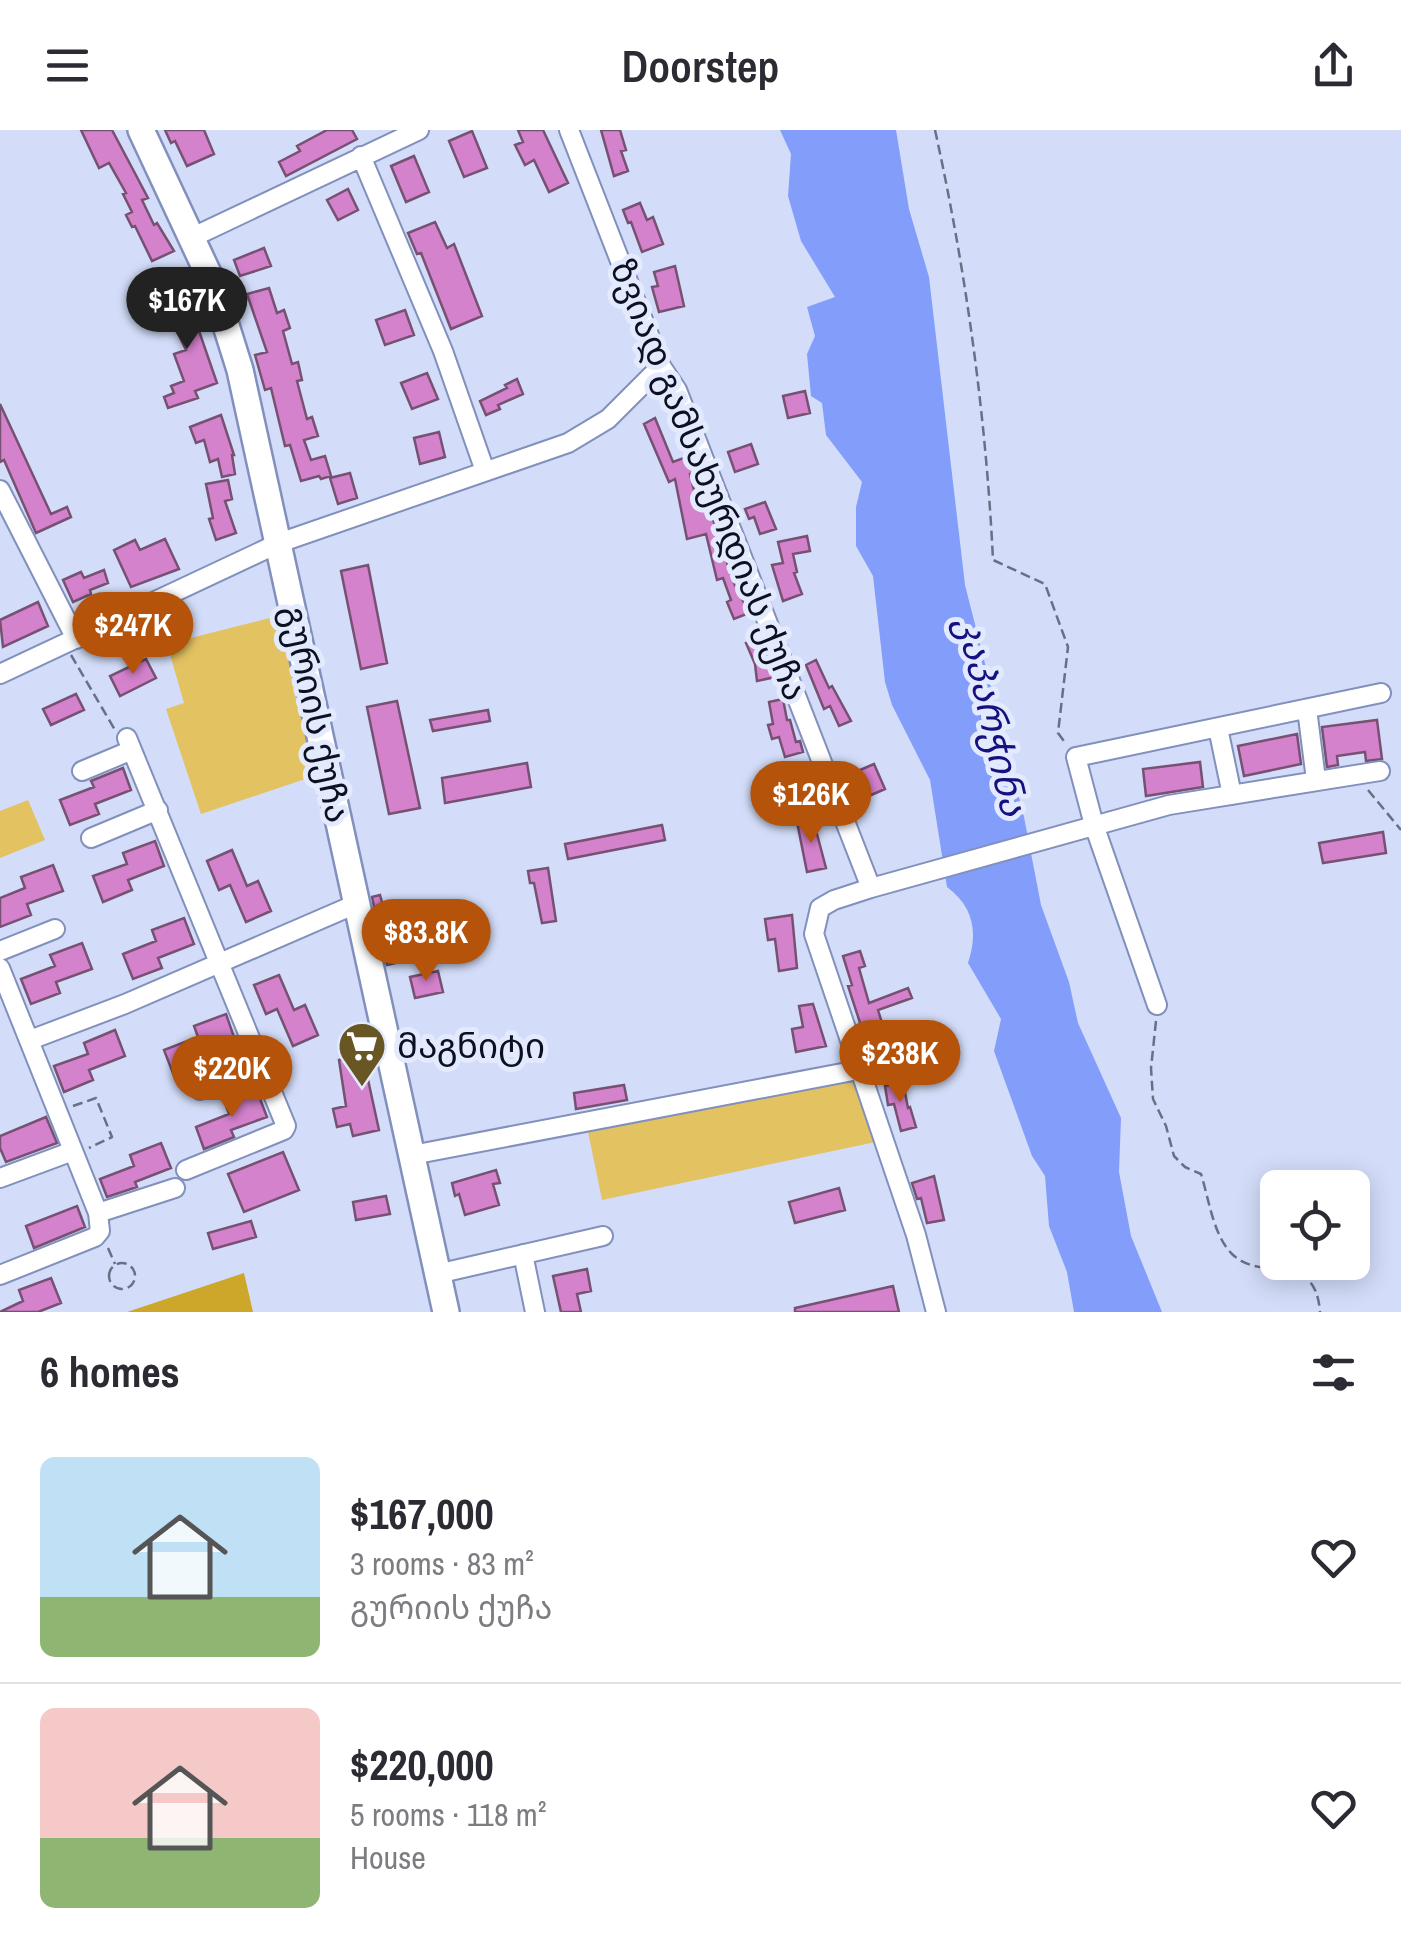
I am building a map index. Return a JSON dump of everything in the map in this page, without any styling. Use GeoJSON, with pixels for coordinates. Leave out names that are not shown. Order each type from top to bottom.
{"type":"FeatureCollection","features":[{"type":"Feature","properties":{"kind":"highway","name":"გურიის ქუჩა"},"geometry":{"type":"LineString","coordinates":[[140,130],[193,236],[240,370],[446,1312]]}},
{"type":"Feature","properties":{"kind":"street"},"geometry":{"type":"LineString","coordinates":[[193,236],[419,130]]}},
{"type":"Feature","properties":{"kind":"street","name":"ზვიად გამსახურდიას ქუჩა"},"geometry":{"type":"LineString","coordinates":[[569,130],[661,366],[677,390],[870,888]]}},
{"type":"Feature","properties":{"kind":"street"},"geometry":{"type":"LineString","coordinates":[[360,156],[443,351],[485,471]]}},
{"type":"Feature","properties":{"kind":"street"},"geometry":{"type":"LineString","coordinates":[[0,674],[279,544],[568,443],[608,419],[661,366]]}},
{"type":"Feature","properties":{"kind":"street"},"geometry":{"type":"LineString","coordinates":[[0,490],[71,642]]}},
{"type":"Feature","properties":{"kind":"street"},"geometry":{"type":"LineString","coordinates":[[1157,1005],[1094,824],[1076,757],[1382,693]]}},
{"type":"Feature","properties":{"kind":"street"},"geometry":{"type":"LineString","coordinates":[[1307,709],[1316,780]]}},
{"type":"Feature","properties":{"kind":"street"},"geometry":{"type":"LineString","coordinates":[[1218,728],[1232,795]]}},
{"type":"Feature","properties":{"kind":"street"},"geometry":{"type":"LineString","coordinates":[[82,771],[129,744],[286,1126],[186,1170]]}},
{"type":"Feature","properties":{"kind":"street"},"geometry":{"type":"LineString","coordinates":[[936,1312],[916,1235],[814,934],[820,908],[870,888],[1169,804],[1380,770]]}},
{"type":"Feature","properties":{"kind":"street"},"geometry":{"type":"LineString","coordinates":[[91,838],[158,810]]}},
{"type":"Feature","properties":{"kind":"street"},"geometry":{"type":"LineString","coordinates":[[30,1040],[125,1004],[356,904]]}},
{"type":"Feature","properties":{"kind":"street"},"geometry":{"type":"LineString","coordinates":[[0,952],[55,929]]}},
{"type":"Feature","properties":{"kind":"street"},"geometry":{"type":"LineString","coordinates":[[0,968],[99,1222],[96,1237],[0,1275]]}},
{"type":"Feature","properties":{"kind":"street"},"geometry":{"type":"LineString","coordinates":[[200,1090],[261,1064]]}},
{"type":"Feature","properties":{"kind":"street"},"geometry":{"type":"LineString","coordinates":[[412,1155],[858,1070]]}},
{"type":"Feature","properties":{"kind":"street"},"geometry":{"type":"LineString","coordinates":[[0,1178],[74,1153]]}},
{"type":"Feature","properties":{"kind":"street"},"geometry":{"type":"LineString","coordinates":[[99,1222],[175,1188]]}},
{"type":"Feature","properties":{"kind":"street"},"geometry":{"type":"LineString","coordinates":[[437,1274],[604,1236]]}},
{"type":"Feature","properties":{"kind":"street"},"geometry":{"type":"LineString","coordinates":[[523,1254],[535,1312]]}},
{"type":"Feature","properties":{"kind":"path"},"geometry":{"type":"LineString","coordinates":[[935,130],[950,195],[987,449],[993,560],[1044,584],[1068,647],[1058,732],[1076,757]]}},
{"type":"Feature","properties":{"kind":"path"},"geometry":{"type":"LineString","coordinates":[[71,642],[121,739],[129,744]]}},
{"type":"Feature","properties":{"kind":"path"},"geometry":{"type":"LineString","coordinates":[[1354,774],[1401,830]]}},
{"type":"Feature","properties":{"kind":"path"},"geometry":{"type":"LineString","coordinates":[[1157,1005],[1150,1086],[1174,1156],[1184,1167],[1201,1174],[1221,1239],[1234,1257],[1260,1266],[1296,1270],[1318,1293],[1320,1312]]}},
{"type":"Feature","properties":{"kind":"path"},"geometry":{"type":"LineString","coordinates":[[58,1112],[96,1098],[112,1137],[74,1153]]}},
{"type":"Feature","properties":{"kind":"path"},"geometry":{"type":"LineString","coordinates":[[99,1222],[116,1265]]}},
{"type":"Feature","properties":{"kind":"path"},"geometry":{"type":"LineString","coordinates":[[124,1264],[133,1270],[134,1282],[128,1288],[120,1289],[110,1281],[110,1272],[116,1265],[124,1264]]}},
{"type":"Feature","properties":{"kind":"shaded area"},"geometry":{"type":"Polygon","coordinates":[[[294,612],[329,771],[201,814],[166,709],[184,703],[167,644],[294,612]]]}},
{"type":"Feature","properties":{"kind":"shaded area"},"geometry":{"type":"Polygon","coordinates":[[[28,800],[45,840],[0,858],[0,811],[28,800]]]}},
{"type":"Feature","properties":{"kind":"shaded area"},"geometry":{"type":"Polygon","coordinates":[[[858,1070],[885,1140],[602,1200],[586,1122],[858,1070]]]}},
{"type":"Feature","properties":{"kind":"shaded area"},"geometry":{"type":"Polygon","coordinates":[[[244,1273],[253,1312],[127,1312],[244,1273]]]}},
{"type":"Feature","properties":{"kind":"water","name":"კაპარჭინა"},"geometry":{"type":"Polygon","coordinates":[[[780,130],[896,130],[909,209],[929,277],[965,585],[1024,817],[1041,905],[1069,982],[1078,1023],[1121,1118],[1119,1172],[1131,1236],[1162,1312],[1074,1312],[1067,1272],[1049,1226],[1045,1176],[1032,1156],[994,1051],[1001,1019],[968,963],[973,931],[968,912],[947,887],[930,780],[892,705],[885,682],[873,576],[856,546],[856,507],[862,482],[826,435],[822,403],[811,396],[807,354],[815,336],[807,307],[835,297],[801,241],[788,196],[791,154],[780,130]]]}},
{"type":"Feature","properties":{"kind":"building"},"geometry":{"type":"Polygon","coordinates":[[[81,130],[112,130],[148,198],[142,200],[154,225],[157,223],[174,251],[152,261],[126,215],[132,212],[123,194],[126,193],[109,163],[99,168],[81,130]]]}},
{"type":"Feature","properties":{"kind":"building"},"geometry":{"type":"Polygon","coordinates":[[[165,130],[204,130],[214,154],[187,166],[165,130]]]}},
{"type":"Feature","properties":{"kind":"building"},"geometry":{"type":"Polygon","coordinates":[[[327,130],[352,130],[357,139],[286,176],[279,162],[300,151],[297,146],[327,130]]]}},
{"type":"Feature","properties":{"kind":"building"},"geometry":{"type":"Polygon","coordinates":[[[518,130],[543,130],[568,183],[549,192],[534,160],[525,165],[515,145],[523,142],[518,130]]]}},
{"type":"Feature","properties":{"kind":"building"},"geometry":{"type":"Polygon","coordinates":[[[601,130],[620,130],[626,150],[621,151],[628,171],[614,176],[601,130]]]}},
{"type":"Feature","properties":{"kind":"building"},"geometry":{"type":"Polygon","coordinates":[[[472,131],[487,168],[464,177],[449,141],[472,131]]]}},
{"type":"Feature","properties":{"kind":"building"},"geometry":{"type":"Polygon","coordinates":[[[414,156],[429,192],[406,202],[391,166],[414,156]]]}},
{"type":"Feature","properties":{"kind":"building"},"geometry":{"type":"Polygon","coordinates":[[[348,189],[358,210],[338,220],[327,200],[348,189]]]}},
{"type":"Feature","properties":{"kind":"building"},"geometry":{"type":"Polygon","coordinates":[[[640,203],[647,220],[653,217],[663,244],[642,252],[623,210],[640,203]]]}},
{"type":"Feature","properties":{"kind":"building"},"geometry":{"type":"Polygon","coordinates":[[[435,222],[447,248],[454,244],[482,316],[451,329],[421,253],[417,254],[408,233],[435,222]]]}},
{"type":"Feature","properties":{"kind":"building"},"geometry":{"type":"Polygon","coordinates":[[[264,248],[271,266],[240,276],[234,260],[264,248]]]}},
{"type":"Feature","properties":{"kind":"building"},"geometry":{"type":"Polygon","coordinates":[[[675,266],[684,306],[659,312],[652,287],[658,286],[654,272],[675,266]]]}},
{"type":"Feature","properties":{"kind":"building"},"geometry":{"type":"Polygon","coordinates":[[[269,288],[277,313],[284,310],[290,328],[283,331],[292,364],[298,362],[302,380],[297,381],[307,419],[312,417],[318,436],[304,440],[311,460],[325,456],[331,476],[301,481],[290,445],[285,446],[271,388],[265,390],[255,355],[267,352],[247,294],[269,288]]]}},
{"type":"Feature","properties":{"kind":"building"},"geometry":{"type":"Polygon","coordinates":[[[180,289],[217,383],[195,391],[198,398],[168,408],[164,397],[174,393],[171,386],[184,381],[174,354],[186,350],[157,300],[180,289]]]}},
{"type":"Feature","properties":{"kind":"building"},"geometry":{"type":"Polygon","coordinates":[[[405,310],[414,335],[385,345],[376,320],[405,310]]]}},
{"type":"Feature","properties":{"kind":"building"},"geometry":{"type":"Polygon","coordinates":[[[427,373],[438,399],[412,409],[401,383],[427,373]]]}},
{"type":"Feature","properties":{"kind":"building"},"geometry":{"type":"Polygon","coordinates":[[[517,379],[523,394],[486,415],[480,401],[517,379]]]}},
{"type":"Feature","properties":{"kind":"building"},"geometry":{"type":"Polygon","coordinates":[[[805,391],[810,413],[788,418],[783,396],[805,391]]]}},
{"type":"Feature","properties":{"kind":"building"},"geometry":{"type":"Polygon","coordinates":[[[0,404],[51,514],[67,507],[71,517],[36,533],[4,460],[0,462],[0,404]]]}},
{"type":"Feature","properties":{"kind":"building"},"geometry":{"type":"Polygon","coordinates":[[[221,415],[234,455],[235,474],[222,477],[218,459],[210,462],[204,440],[196,443],[190,427],[221,415]]]}},
{"type":"Feature","properties":{"kind":"building"},"geometry":{"type":"Polygon","coordinates":[[[655,418],[673,462],[689,456],[699,510],[709,507],[733,581],[749,613],[734,619],[723,578],[717,580],[706,534],[687,539],[675,479],[669,482],[644,424],[655,418]]]}},
{"type":"Feature","properties":{"kind":"building"},"geometry":{"type":"Polygon","coordinates":[[[439,432],[445,457],[420,464],[414,438],[439,432]]]}},
{"type":"Feature","properties":{"kind":"building"},"geometry":{"type":"Polygon","coordinates":[[[751,444],[758,464],[735,472],[728,452],[751,444]]]}},
{"type":"Feature","properties":{"kind":"building"},"geometry":{"type":"Polygon","coordinates":[[[350,473],[357,498],[338,504],[330,478],[350,473]]]}},
{"type":"Feature","properties":{"kind":"building"},"geometry":{"type":"Polygon","coordinates":[[[228,480],[232,499],[225,501],[236,533],[216,540],[209,519],[213,518],[206,484],[228,480]]]}},
{"type":"Feature","properties":{"kind":"building"},"geometry":{"type":"Polygon","coordinates":[[[765,502],[776,529],[760,534],[754,517],[749,519],[745,509],[765,502]]]}},
{"type":"Feature","properties":{"kind":"building"},"geometry":{"type":"Polygon","coordinates":[[[807,536],[810,551],[793,554],[797,572],[794,573],[802,594],[783,601],[772,565],[783,563],[778,542],[807,536]]]}},
{"type":"Feature","properties":{"kind":"building"},"geometry":{"type":"Polygon","coordinates":[[[165,539],[179,569],[131,587],[114,550],[135,540],[140,550],[165,539]]]}},
{"type":"Feature","properties":{"kind":"building"},"geometry":{"type":"Polygon","coordinates":[[[368,565],[387,663],[361,669],[341,571],[368,565]]]}},
{"type":"Feature","properties":{"kind":"building"},"geometry":{"type":"Polygon","coordinates":[[[104,570],[108,583],[73,602],[63,580],[81,572],[84,578],[104,570]]]}},
{"type":"Feature","properties":{"kind":"building"},"geometry":{"type":"Polygon","coordinates":[[[38,602],[48,626],[3,647],[0,620],[38,602]]]}},
{"type":"Feature","properties":{"kind":"building"},"geometry":{"type":"Polygon","coordinates":[[[760,638],[775,677],[757,681],[746,643],[760,638]]]}},
{"type":"Feature","properties":{"kind":"building"},"geometry":{"type":"Polygon","coordinates":[[[146,659],[156,678],[120,696],[110,676],[146,659]]]}},
{"type":"Feature","properties":{"kind":"building"},"geometry":{"type":"Polygon","coordinates":[[[816,660],[851,721],[839,726],[830,706],[824,709],[806,665],[816,660]]]}},
{"type":"Feature","properties":{"kind":"building"},"geometry":{"type":"Polygon","coordinates":[[[76,694],[84,710],[51,725],[43,709],[76,694]]]}},
{"type":"Feature","properties":{"kind":"building"},"geometry":{"type":"Polygon","coordinates":[[[783,699],[787,720],[803,752],[785,757],[779,737],[772,739],[768,725],[773,724],[769,702],[783,699]]]}},
{"type":"Feature","properties":{"kind":"building"},"geometry":{"type":"Polygon","coordinates":[[[397,701],[420,808],[389,814],[367,707],[397,701]]]}},
{"type":"Feature","properties":{"kind":"building"},"geometry":{"type":"Polygon","coordinates":[[[488,710],[490,721],[433,731],[430,720],[488,710]]]}},
{"type":"Feature","properties":{"kind":"building"},"geometry":{"type":"Polygon","coordinates":[[[1377,720],[1382,759],[1366,761],[1365,752],[1337,756],[1338,765],[1327,767],[1322,727],[1377,720]]]}},
{"type":"Feature","properties":{"kind":"building"},"geometry":{"type":"Polygon","coordinates":[[[1297,734],[1301,764],[1244,776],[1238,746],[1297,734]]]}},
{"type":"Feature","properties":{"kind":"building"},"geometry":{"type":"Polygon","coordinates":[[[1200,762],[1203,787],[1146,796],[1143,769],[1200,762]]]}},
{"type":"Feature","properties":{"kind":"building"},"geometry":{"type":"Polygon","coordinates":[[[527,763],[531,787],[445,803],[442,778],[527,763]]]}},
{"type":"Feature","properties":{"kind":"building"},"geometry":{"type":"Polygon","coordinates":[[[874,764],[885,789],[862,799],[851,774],[874,764]]]}},
{"type":"Feature","properties":{"kind":"building"},"geometry":{"type":"Polygon","coordinates":[[[123,768],[131,790],[95,804],[99,814],[70,825],[60,800],[94,787],[91,781],[123,768]]]}},
{"type":"Feature","properties":{"kind":"building"},"geometry":{"type":"Polygon","coordinates":[[[813,819],[826,868],[807,872],[797,822],[813,819]]]}},
{"type":"Feature","properties":{"kind":"building"},"geometry":{"type":"Polygon","coordinates":[[[662,825],[665,840],[568,859],[565,844],[662,825]]]}},
{"type":"Feature","properties":{"kind":"building"},"geometry":{"type":"Polygon","coordinates":[[[1383,832],[1386,853],[1323,863],[1319,843],[1383,832]]]}},
{"type":"Feature","properties":{"kind":"building"},"geometry":{"type":"Polygon","coordinates":[[[155,841],[164,866],[128,880],[132,890],[103,902],[93,876],[127,864],[123,853],[155,841]]]}},
{"type":"Feature","properties":{"kind":"building"},"geometry":{"type":"Polygon","coordinates":[[[232,850],[247,886],[258,881],[271,911],[246,922],[230,885],[219,890],[207,861],[232,850]]]}},
{"type":"Feature","properties":{"kind":"building"},"geometry":{"type":"Polygon","coordinates":[[[53,865],[63,891],[27,904],[31,915],[0,927],[0,898],[25,888],[21,877],[53,865]]]}},
{"type":"Feature","properties":{"kind":"building"},"geometry":{"type":"Polygon","coordinates":[[[548,868],[556,921],[542,923],[528,871],[548,868]]]}},
{"type":"Feature","properties":{"kind":"building"},"geometry":{"type":"Polygon","coordinates":[[[380,895],[400,962],[387,965],[372,897],[380,895]]]}},
{"type":"Feature","properties":{"kind":"building"},"geometry":{"type":"Polygon","coordinates":[[[792,915],[797,968],[779,971],[775,939],[768,940],[765,919],[792,915]]]}},
{"type":"Feature","properties":{"kind":"building"},"geometry":{"type":"Polygon","coordinates":[[[184,918],[194,944],[158,958],[162,968],[133,979],[123,954],[156,941],[152,930],[184,918]]]}},
{"type":"Feature","properties":{"kind":"building"},"geometry":{"type":"Polygon","coordinates":[[[82,943],[92,969],[56,982],[60,993],[31,1004],[21,979],[55,966],[50,955],[82,943]]]}},
{"type":"Feature","properties":{"kind":"building"},"geometry":{"type":"Polygon","coordinates":[[[860,951],[865,966],[859,968],[869,1003],[908,988],[912,998],[878,1010],[886,1036],[906,1028],[913,1043],[874,1055],[848,986],[852,985],[843,956],[860,951]]]}},
{"type":"Feature","properties":{"kind":"building"},"geometry":{"type":"Polygon","coordinates":[[[438,971],[443,992],[415,998],[410,977],[438,971]]]}},
{"type":"Feature","properties":{"kind":"building"},"geometry":{"type":"Polygon","coordinates":[[[279,975],[294,1010],[305,1005],[318,1035],[293,1046],[277,1009],[266,1014],[254,985],[279,975]]]}},
{"type":"Feature","properties":{"kind":"building"},"geometry":{"type":"Polygon","coordinates":[[[813,1004],[826,1046],[796,1052],[792,1029],[803,1027],[799,1006],[813,1004]]]}},
{"type":"Feature","properties":{"kind":"building"},"geometry":{"type":"Polygon","coordinates":[[[226,1014],[235,1040],[199,1054],[204,1065],[174,1076],[164,1050],[198,1037],[194,1026],[226,1014]]]}},
{"type":"Feature","properties":{"kind":"building"},"geometry":{"type":"Polygon","coordinates":[[[115,1030],[125,1056],[89,1070],[93,1080],[64,1092],[54,1066],[88,1054],[84,1043],[115,1030]]]}},
{"type":"Feature","properties":{"kind":"building"},"geometry":{"type":"Polygon","coordinates":[[[352,1057],[357,1077],[367,1075],[379,1130],[353,1136],[350,1124],[337,1127],[333,1109],[346,1106],[339,1060],[352,1057]]]}},
{"type":"Feature","properties":{"kind":"building"},"geometry":{"type":"Polygon","coordinates":[[[903,1082],[916,1127],[901,1131],[894,1104],[888,1105],[885,1086],[903,1082]]]}},
{"type":"Feature","properties":{"kind":"building"},"geometry":{"type":"Polygon","coordinates":[[[624,1085],[627,1100],[576,1109],[574,1093],[624,1085]]]}},
{"type":"Feature","properties":{"kind":"building"},"geometry":{"type":"Polygon","coordinates":[[[257,1091],[267,1117],[231,1130],[234,1137],[204,1149],[196,1127],[229,1114],[225,1103],[257,1091]]]}},
{"type":"Feature","properties":{"kind":"building"},"geometry":{"type":"Polygon","coordinates":[[[46,1117],[57,1143],[6,1162],[0,1136],[46,1117]]]}},
{"type":"Feature","properties":{"kind":"building"},"geometry":{"type":"Polygon","coordinates":[[[161,1143],[171,1168],[135,1182],[137,1187],[107,1197],[100,1179],[134,1166],[130,1155],[161,1143]]]}},
{"type":"Feature","properties":{"kind":"building"},"geometry":{"type":"Polygon","coordinates":[[[283,1152],[299,1190],[244,1212],[228,1174],[283,1152]]]}},
{"type":"Feature","properties":{"kind":"building"},"geometry":{"type":"Polygon","coordinates":[[[496,1170],[500,1183],[493,1184],[499,1205],[465,1215],[452,1183],[496,1170]]]}},
{"type":"Feature","properties":{"kind":"building"},"geometry":{"type":"Polygon","coordinates":[[[934,1176],[944,1220],[927,1223],[921,1198],[917,1199],[912,1183],[934,1176]]]}},
{"type":"Feature","properties":{"kind":"building"},"geometry":{"type":"Polygon","coordinates":[[[839,1188],[845,1210],[795,1223],[789,1202],[839,1188]]]}},
{"type":"Feature","properties":{"kind":"building"},"geometry":{"type":"Polygon","coordinates":[[[386,1196],[390,1214],[356,1220],[353,1202],[386,1196]]]}},
{"type":"Feature","properties":{"kind":"building"},"geometry":{"type":"Polygon","coordinates":[[[77,1206],[85,1227],[34,1248],[26,1226],[77,1206]]]}},
{"type":"Feature","properties":{"kind":"building"},"geometry":{"type":"Polygon","coordinates":[[[251,1221],[256,1237],[213,1249],[208,1233],[251,1221]]]}},
{"type":"Feature","properties":{"kind":"building"},"geometry":{"type":"Polygon","coordinates":[[[587,1269],[591,1291],[577,1294],[581,1312],[561,1312],[553,1276],[587,1269]]]}},
{"type":"Feature","properties":{"kind":"building"},"geometry":{"type":"Polygon","coordinates":[[[51,1278],[61,1303],[38,1312],[0,1312],[23,1301],[19,1290],[51,1278]]]}},
{"type":"Feature","properties":{"kind":"building"},"geometry":{"type":"Polygon","coordinates":[[[893,1286],[899,1312],[795,1312],[795,1308],[893,1286]]]}},
{"type":"Feature","properties":{"kind":"place","name":"მაგნიტი"},"geometry":{"type":"Point","coordinates":[362,1088]}}]}
